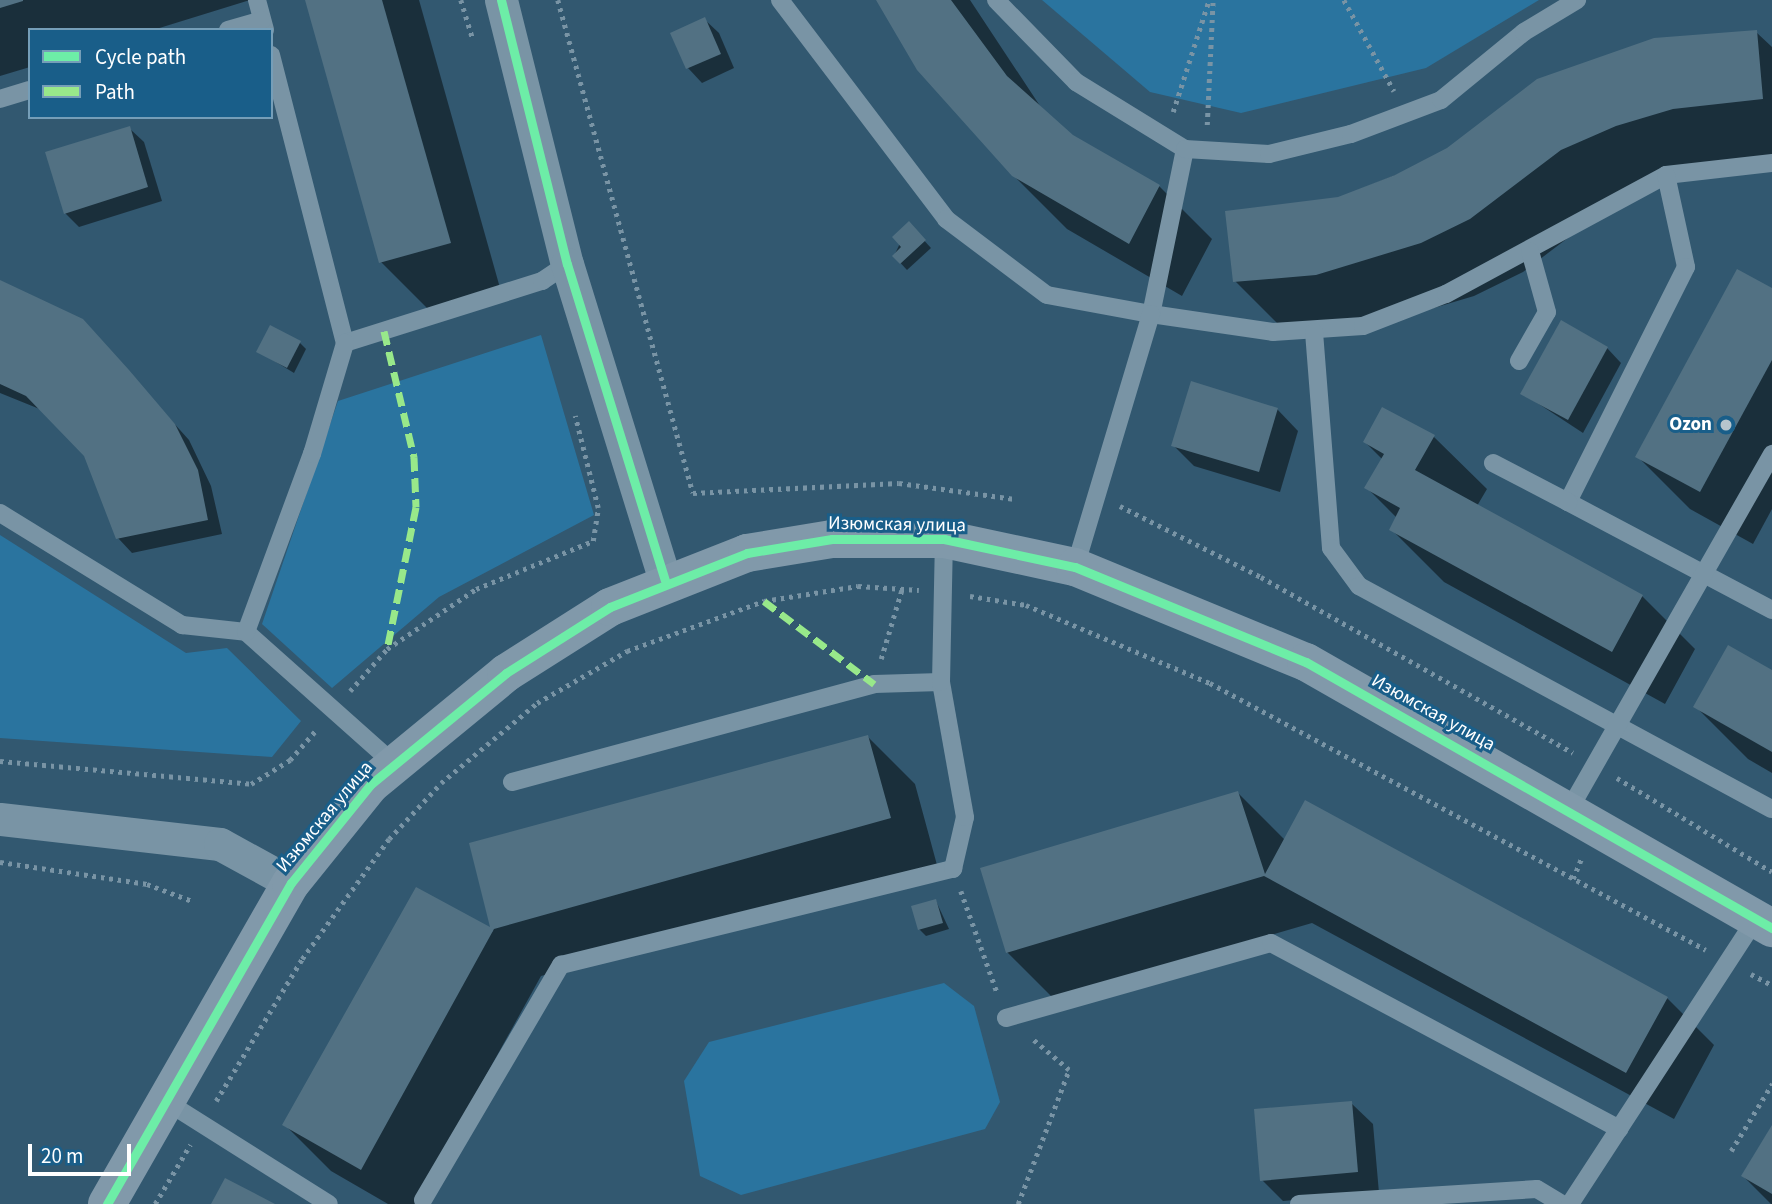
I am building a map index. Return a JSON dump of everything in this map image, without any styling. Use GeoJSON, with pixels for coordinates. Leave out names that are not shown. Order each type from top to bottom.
{"type":"FeatureCollection","features":[{"type":"Feature","properties":{"kind":"street"},"geometry":{"type":"LineString","coordinates":[[501,0],[567,264],[665,580]]}},
{"type":"Feature","properties":{"kind":"street","name":"Изюмская улица"},"geometry":{"type":"LineString","coordinates":[[107,1204],[290,883],[393,763],[506,673],[665,580],[747,553],[832,539],[944,539],[1075,567],[1306,662],[1764,923]]}},
{"type":"Feature","properties":{"kind":"street"},"geometry":{"type":"LineString","coordinates":[[0,819],[220,844],[290,883]]}},
{"type":"Feature","properties":{"kind":"lane"},"geometry":{"type":"LineString","coordinates":[[242,28],[263,25],[257,0]]}},
{"type":"Feature","properties":{"kind":"lane"},"geometry":{"type":"LineString","coordinates":[[780,0],[946,219],[1047,295],[1151,314],[1314,332],[1363,326],[1530,251],[1666,174],[1772,163]]}},
{"type":"Feature","properties":{"kind":"lane"},"geometry":{"type":"LineString","coordinates":[[996,0],[1076,82],[1185,149],[1269,154],[1441,100],[1524,32],[1577,0]]}},
{"type":"Feature","properties":{"kind":"lane"},"geometry":{"type":"LineString","coordinates":[[246,632],[312,454],[345,344],[273,63]]}},
{"type":"Feature","properties":{"kind":"lane"},"geometry":{"type":"LineString","coordinates":[[0,99],[28,91]]}},
{"type":"Feature","properties":{"kind":"lane"},"geometry":{"type":"LineString","coordinates":[[1075,567],[1151,314],[1185,149]]}},
{"type":"Feature","properties":{"kind":"lane"},"geometry":{"type":"LineString","coordinates":[[1568,502],[1686,267],[1666,174]]}},
{"type":"Feature","properties":{"kind":"lane"},"geometry":{"type":"LineString","coordinates":[[1520,361],[1547,312],[1530,251]]}},
{"type":"Feature","properties":{"kind":"lane"},"geometry":{"type":"LineString","coordinates":[[345,344],[542,281],[567,264]]}},
{"type":"Feature","properties":{"kind":"lane"},"geometry":{"type":"LineString","coordinates":[[1314,332],[1331,548],[1359,586],[1772,808]]}},
{"type":"Feature","properties":{"kind":"lane"},"geometry":{"type":"LineString","coordinates":[[1569,810],[1706,574],[1772,454]]}},
{"type":"Feature","properties":{"kind":"lane"},"geometry":{"type":"LineString","coordinates":[[1493,463],[1772,610]]}},
{"type":"Feature","properties":{"kind":"lane"},"geometry":{"type":"LineString","coordinates":[[0,513],[182,625],[246,632],[393,763]]}},
{"type":"Feature","properties":{"kind":"lane"},"geometry":{"type":"LineString","coordinates":[[423,1200],[561,965],[953,869],[965,817],[941,682],[947,592],[944,539]]}},
{"type":"Feature","properties":{"kind":"lane"},"geometry":{"type":"LineString","coordinates":[[512,782],[874,684],[941,682]]}},
{"type":"Feature","properties":{"kind":"lane"},"geometry":{"type":"LineString","coordinates":[[1570,1204],[1728,962],[1764,923]]}},
{"type":"Feature","properties":{"kind":"lane"},"geometry":{"type":"LineString","coordinates":[[1006,1018],[1271,943],[1620,1129]]}},
{"type":"Feature","properties":{"kind":"lane"},"geometry":{"type":"LineString","coordinates":[[167,1102],[329,1204]]}},
{"type":"Feature","properties":{"kind":"lane"},"geometry":{"type":"LineString","coordinates":[[1299,1204],[1537,1189],[1562,1204]]}},
{"type":"Feature","properties":{"kind":"path"},"geometry":{"type":"LineString","coordinates":[[558,0],[693,493],[900,483],[1015,499]]}},
{"type":"Feature","properties":{"kind":"path"},"geometry":{"type":"LineString","coordinates":[[1165,136],[1211,0]]}},
{"type":"Feature","properties":{"kind":"path"},"geometry":{"type":"LineString","coordinates":[[1206,150],[1211,0]]}},
{"type":"Feature","properties":{"kind":"path"},"geometry":{"type":"LineString","coordinates":[[1344,0],[1406,113]]}},
{"type":"Feature","properties":{"kind":"path"},"geometry":{"type":"LineString","coordinates":[[1097,494],[1261,577],[1595,765],[1772,872]]}},
{"type":"Feature","properties":{"kind":"path"},"geometry":{"type":"LineString","coordinates":[[0,761],[251,784],[290,760],[387,649],[476,589],[593,541]]}},
{"type":"Feature","properties":{"kind":"path"},"geometry":{"type":"LineString","coordinates":[[155,1204],[302,959],[389,839],[441,783],[537,703],[627,651],[764,601],[858,586],[947,592],[1026,605],[1210,683],[1772,985]]}},
{"type":"Feature","properties":{"kind":"path"},"geometry":{"type":"LineString","coordinates":[[874,684],[902,589]]}},
{"type":"Feature","properties":{"kind":"path"},"geometry":{"type":"LineString","coordinates":[[0,862],[147,884],[192,901]]}},
{"type":"Feature","properties":{"kind":"path"},"geometry":{"type":"LineString","coordinates":[[1731,1150],[1772,1084]]}},
{"type":"Feature","properties":{"kind":"shaded area"},"geometry":{"type":"Polygon","coordinates":[[[1042,0],[1539,0],[1426,68],[1241,113],[1150,92],[1042,0]]]}},
{"type":"Feature","properties":{"kind":"shaded area"},"geometry":{"type":"Polygon","coordinates":[[[541,335],[594,515],[439,597],[332,688],[262,624],[338,401],[541,335]]]}},
{"type":"Feature","properties":{"kind":"shaded area"},"geometry":{"type":"Polygon","coordinates":[[[0,535],[186,653],[227,648],[301,721],[272,757],[0,738],[0,535]]]}},
{"type":"Feature","properties":{"kind":"shaded area"},"geometry":{"type":"Polygon","coordinates":[[[944,983],[974,1006],[1000,1102],[985,1129],[741,1195],[700,1176],[684,1081],[709,1042],[944,983]]]}},
{"type":"Feature","properties":{"kind":"building"},"geometry":{"type":"Polygon","coordinates":[[[0,0],[23,0],[23,1],[0,8],[0,0]]]}},
{"type":"Feature","properties":{"kind":"building"},"geometry":{"type":"Polygon","coordinates":[[[305,0],[382,0],[451,243],[379,263],[305,0]]]}},
{"type":"Feature","properties":{"kind":"building"},"geometry":{"type":"Polygon","coordinates":[[[876,0],[951,0],[1007,76],[1073,135],[1160,185],[1129,244],[1012,176],[917,70],[876,0]]]}},
{"type":"Feature","properties":{"kind":"building"},"geometry":{"type":"Polygon","coordinates":[[[705,17],[721,54],[686,69],[670,33],[705,17]]]}},
{"type":"Feature","properties":{"kind":"building"},"geometry":{"type":"Polygon","coordinates":[[[1757,30],[1763,99],[1673,109],[1616,126],[1561,150],[1470,219],[1421,243],[1316,275],[1233,282],[1225,211],[1338,197],[1395,175],[1447,148],[1537,79],[1654,38],[1757,30]]]}},
{"type":"Feature","properties":{"kind":"building"},"geometry":{"type":"Polygon","coordinates":[[[130,126],[148,187],[64,214],[45,152],[130,126]]]}},
{"type":"Feature","properties":{"kind":"building"},"geometry":{"type":"Polygon","coordinates":[[[909,221],[926,240],[900,264],[892,256],[901,247],[892,237],[909,221]]]}},
{"type":"Feature","properties":{"kind":"building"},"geometry":{"type":"Polygon","coordinates":[[[1737,269],[1772,288],[1772,360],[1700,492],[1635,457],[1737,269]]]}},
{"type":"Feature","properties":{"kind":"building"},"geometry":{"type":"Polygon","coordinates":[[[0,280],[83,319],[129,370],[175,424],[198,470],[208,520],[116,539],[84,456],[26,396],[0,384],[0,280]]]}},
{"type":"Feature","properties":{"kind":"building"},"geometry":{"type":"Polygon","coordinates":[[[1561,320],[1608,347],[1568,420],[1520,394],[1561,320]]]}},
{"type":"Feature","properties":{"kind":"building"},"geometry":{"type":"Polygon","coordinates":[[[270,325],[301,341],[287,368],[256,352],[270,325]]]}},
{"type":"Feature","properties":{"kind":"building"},"geometry":{"type":"Polygon","coordinates":[[[1191,381],[1278,408],[1259,472],[1171,446],[1191,381]]]}},
{"type":"Feature","properties":{"kind":"building"},"geometry":{"type":"Polygon","coordinates":[[[1382,407],[1435,435],[1415,470],[1643,595],[1612,652],[1389,530],[1400,508],[1364,488],[1384,454],[1363,442],[1382,407]]]}},
{"type":"Feature","properties":{"kind":"building"},"geometry":{"type":"Polygon","coordinates":[[[1728,645],[1772,670],[1772,752],[1693,707],[1728,645]]]}},
{"type":"Feature","properties":{"kind":"building"},"geometry":{"type":"Polygon","coordinates":[[[868,735],[891,818],[494,929],[361,1170],[282,1125],[416,887],[490,927],[469,843],[868,735]]]}},
{"type":"Feature","properties":{"kind":"building"},"geometry":{"type":"Polygon","coordinates":[[[1238,791],[1265,874],[1305,800],[1668,997],[1626,1073],[1264,876],[1006,953],[980,868],[1238,791]]]}},
{"type":"Feature","properties":{"kind":"building"},"geometry":{"type":"Polygon","coordinates":[[[936,899],[943,923],[918,930],[911,906],[936,899]]]}},
{"type":"Feature","properties":{"kind":"building"},"geometry":{"type":"Polygon","coordinates":[[[1352,1101],[1358,1172],[1260,1181],[1254,1109],[1352,1101]]]}},
{"type":"Feature","properties":{"kind":"building"},"geometry":{"type":"Polygon","coordinates":[[[1772,1125],[1772,1194],[1741,1176],[1772,1125]]]}},
{"type":"Feature","properties":{"kind":"building"},"geometry":{"type":"Polygon","coordinates":[[[225,1178],[275,1204],[211,1204],[225,1178]]]}},
{"type":"Feature","properties":{"kind":"marked path"},"geometry":{"type":"LineString","coordinates":[[384,331],[414,457],[416,507],[387,649]]}},
{"type":"Feature","properties":{"kind":"marked path"},"geometry":{"type":"LineString","coordinates":[[764,601],[874,684]]}},
{"type":"Feature","properties":{"kind":"cycle path"},"geometry":{"type":"LineString","coordinates":[[501,0],[567,264],[665,580]]}},
{"type":"Feature","properties":{"kind":"cycle path"},"geometry":{"type":"LineString","coordinates":[[107,1204],[291,883],[371,784],[506,673],[610,607],[747,553],[832,539],[944,539],[1075,567],[1306,662],[1772,928]]}},
{"type":"Feature","properties":{"kind":"place","name":"Ozon"},"geometry":{"type":"Point","coordinates":[1726,425]}}]}
